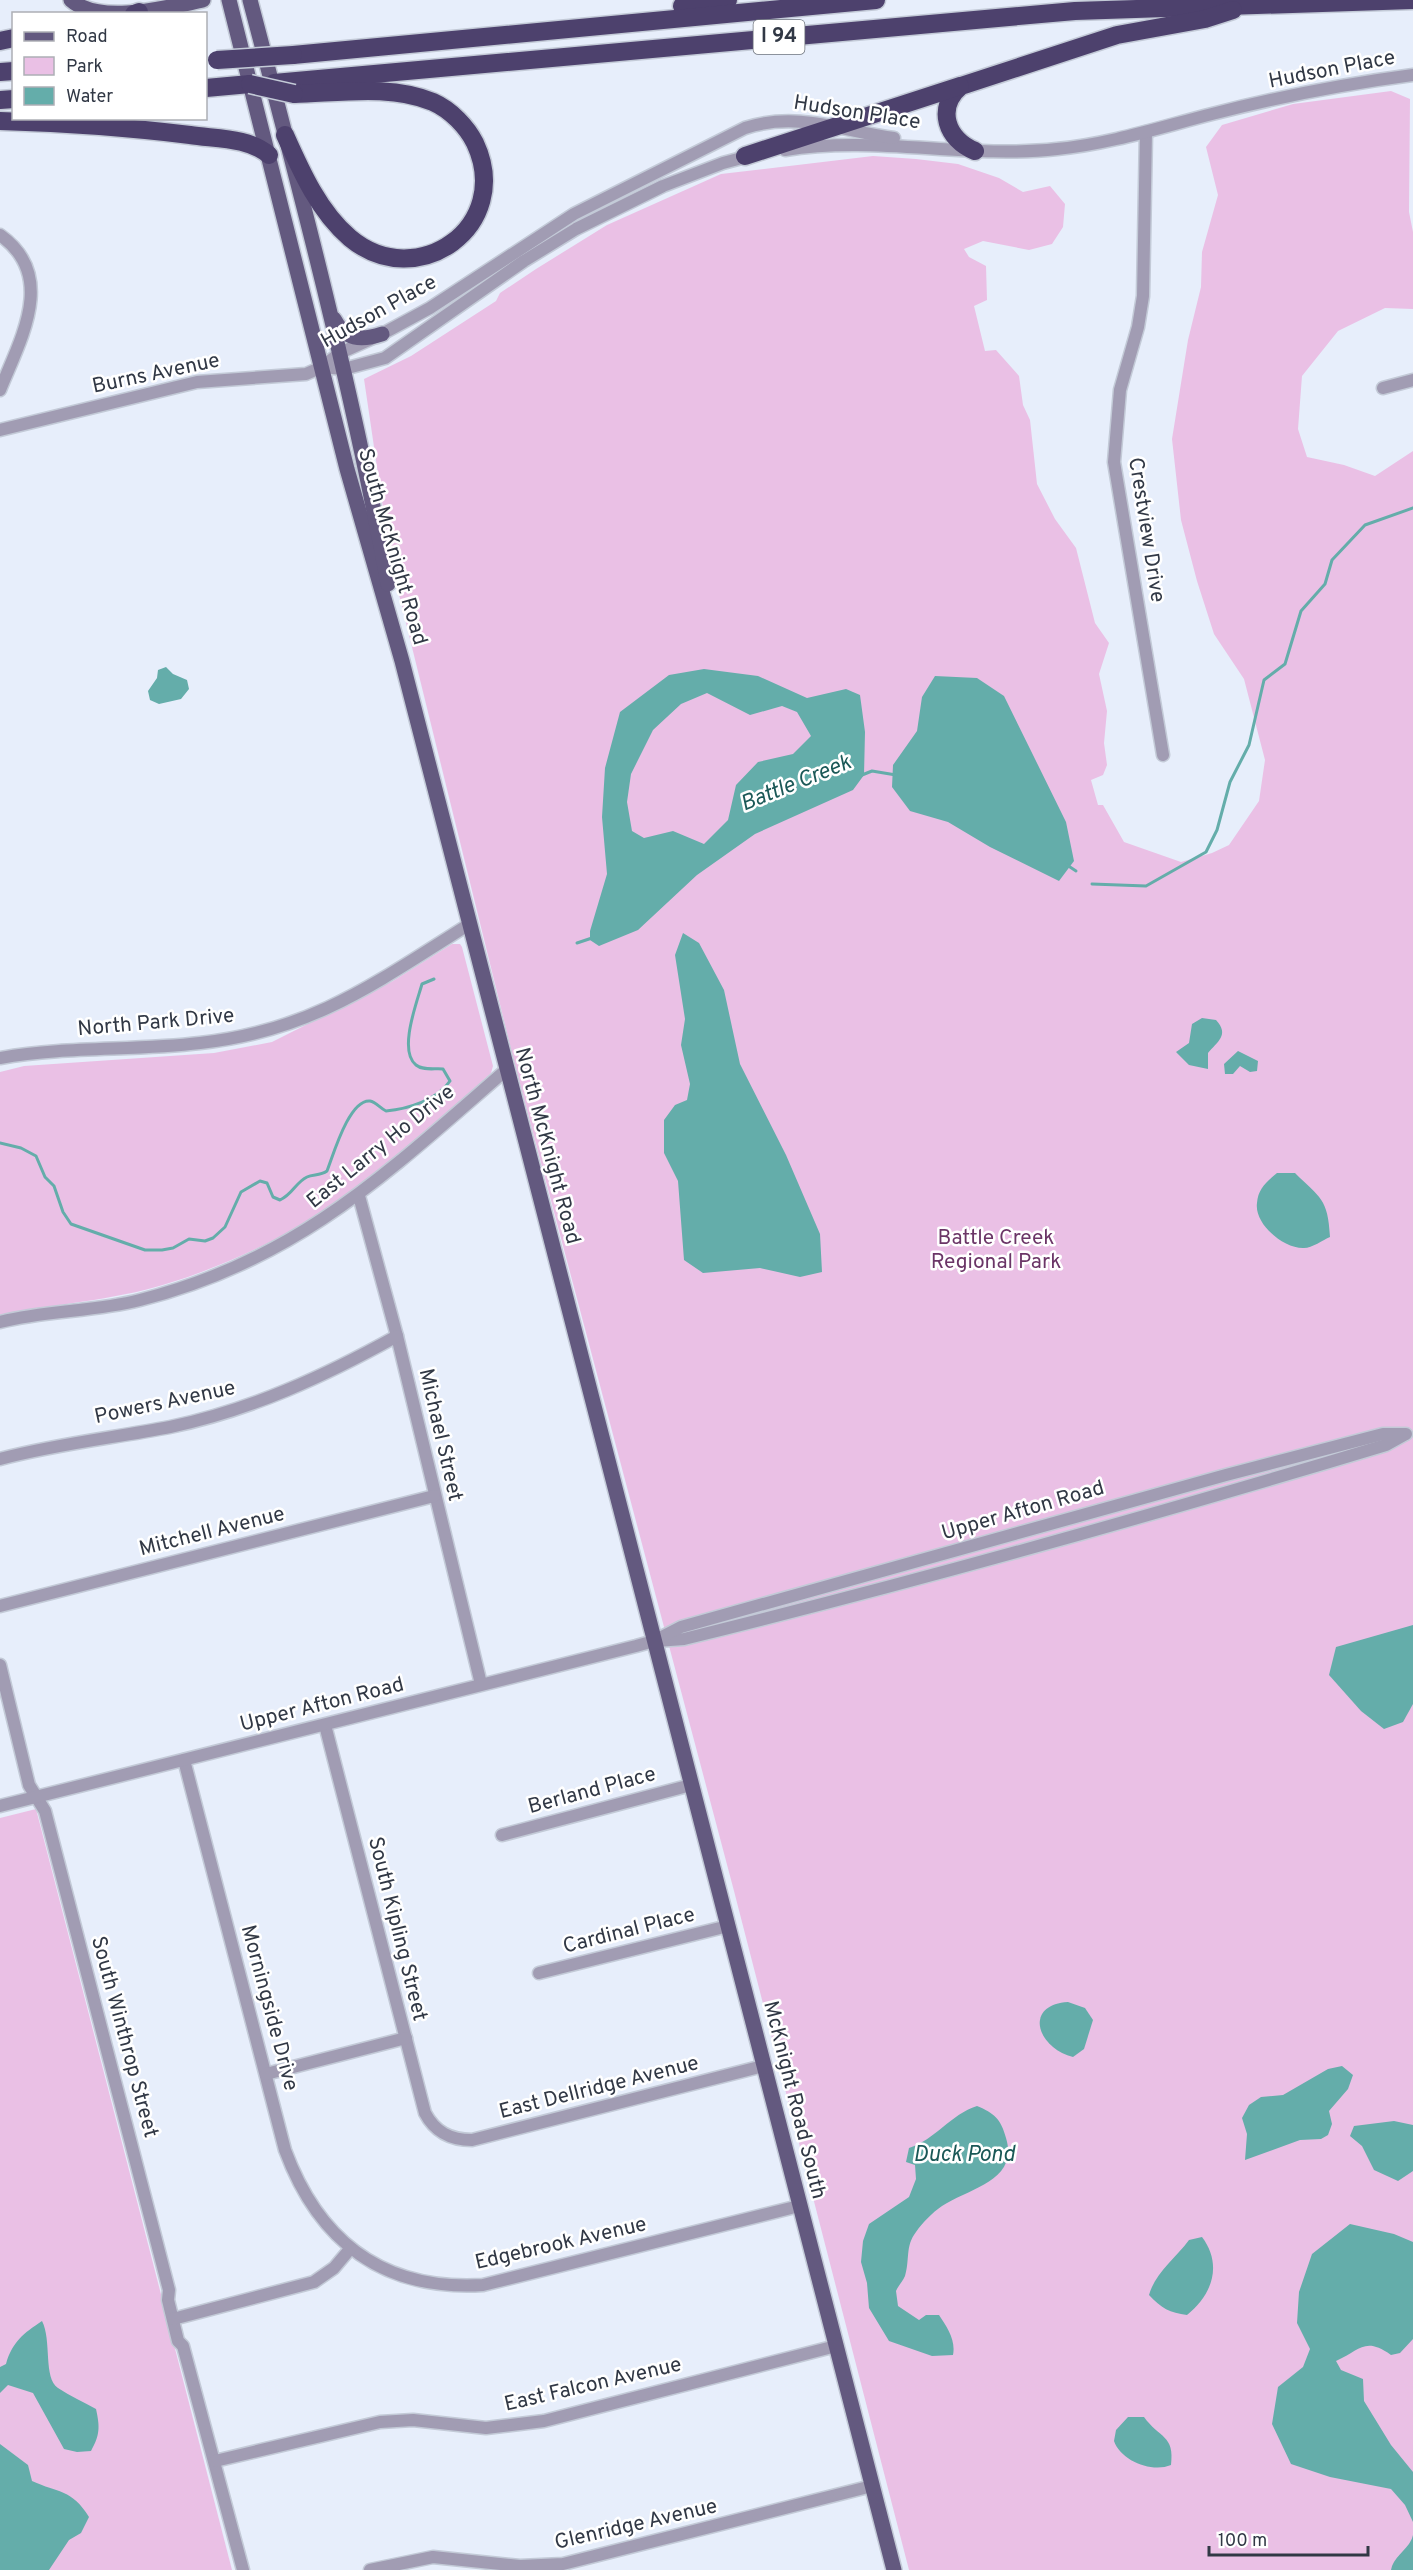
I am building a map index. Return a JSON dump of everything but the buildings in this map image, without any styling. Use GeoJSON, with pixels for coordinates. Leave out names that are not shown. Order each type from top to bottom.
{"type":"FeatureCollection","features":[{"type":"Feature","properties":{"kind":"highway"},"geometry":{"type":"LineString","coordinates":[[640,21],[686,5],[728,0]]}},
{"type":"Feature","properties":{"kind":"highway","name":"I 94"},"geometry":{"type":"LineString","coordinates":[[211,60],[293,55],[876,0]]}},
{"type":"Feature","properties":{"kind":"highway","name":"I 94"},"geometry":{"type":"LineString","coordinates":[[298,87],[964,19],[1075,10],[1413,0]]}},
{"type":"Feature","properties":{"kind":"highway"},"geometry":{"type":"LineString","coordinates":[[745,156],[1117,35],[1205,19],[1257,3]]}},
{"type":"Feature","properties":{"kind":"highway"},"geometry":{"type":"LineString","coordinates":[[214,87],[250,84],[381,92],[434,102],[449,112],[472,137],[481,157],[484,186],[477,214],[465,233],[454,242],[428,255],[400,258],[372,251],[346,234],[310,188],[285,135]]}},
{"type":"Feature","properties":{"kind":"highway"},"geometry":{"type":"LineString","coordinates":[[961,86],[952,94],[946,107],[948,126],[958,142],[975,151]]}},
{"type":"Feature","properties":{"kind":"highway"},"geometry":{"type":"LineString","coordinates":[[0,121],[111,125],[254,145],[269,155]]}},
{"type":"Feature","properties":{"kind":"main road"},"geometry":{"type":"LineString","coordinates":[[71,0],[84,9],[97,12]]}},
{"type":"Feature","properties":{"kind":"main road"},"geometry":{"type":"LineString","coordinates":[[141,12],[203,0]]}},
{"type":"Feature","properties":{"kind":"main road","name":"South McKnight Road"},"geometry":{"type":"LineString","coordinates":[[229,0],[363,528],[402,660]]}},
{"type":"Feature","properties":{"kind":"main road","name":"South McKnight Road"},"geometry":{"type":"LineString","coordinates":[[250,0],[344,369],[366,465],[402,660]]}},
{"type":"Feature","properties":{"kind":"main road"},"geometry":{"type":"LineString","coordinates":[[327,306],[339,329],[347,335],[365,340],[382,334]]}},
{"type":"Feature","properties":{"kind":"main road","name":"North McKnight Road"},"geometry":{"type":"LineString","coordinates":[[402,660],[468,925],[654,1641]]}},
{"type":"Feature","properties":{"kind":"main road","name":"McKnight Road South"},"geometry":{"type":"LineString","coordinates":[[654,1641],[894,2570]]}},
{"type":"Feature","properties":{"kind":"street","name":"Hudson Place"},"geometry":{"type":"LineString","coordinates":[[322,367],[344,369],[371,364],[391,354],[524,261],[596,218],[674,182],[745,156],[802,147],[843,144],[975,151],[1057,149],[1146,132],[1238,107],[1318,90],[1413,75]]}},
{"type":"Feature","properties":{"kind":"street","name":"Hudson Place"},"geometry":{"type":"LineString","coordinates":[[322,367],[340,352],[382,334],[430,308],[566,218],[738,131],[775,121],[803,121],[975,151]]}},
{"type":"Feature","properties":{"kind":"street","name":"Crestview Drive"},"geometry":{"type":"LineString","coordinates":[[1146,132],[1142,306],[1120,390],[1114,462],[1163,755]]}},
{"type":"Feature","properties":{"kind":"street"},"geometry":{"type":"LineString","coordinates":[[0,235],[23,260],[28,271],[32,293],[27,322],[0,390]]}},
{"type":"Feature","properties":{"kind":"street","name":"Burns Avenue"},"geometry":{"type":"LineString","coordinates":[[0,430],[197,382],[306,374],[322,367]]}},
{"type":"Feature","properties":{"kind":"street"},"geometry":{"type":"LineString","coordinates":[[1383,388],[1413,380]]}},
{"type":"Feature","properties":{"kind":"street","name":"North Park Drive"},"geometry":{"type":"LineString","coordinates":[[0,1058],[65,1050],[199,1043],[292,1024],[382,981],[468,925]]}},
{"type":"Feature","properties":{"kind":"street","name":"East Larry Ho Drive"},"geometry":{"type":"LineString","coordinates":[[0,1322],[98,1309],[140,1300],[251,1261],[359,1196],[506,1070]]}},
{"type":"Feature","properties":{"kind":"street","name":"Michael Street"},"geometry":{"type":"LineString","coordinates":[[359,1196],[397,1336],[481,1684]]}},
{"type":"Feature","properties":{"kind":"street","name":"Powers Avenue"},"geometry":{"type":"LineString","coordinates":[[0,1459],[61,1443],[170,1426],[248,1406],[323,1376],[397,1336]]}},
{"type":"Feature","properties":{"kind":"street","name":"Upper Afton Road"},"geometry":{"type":"LineString","coordinates":[[654,1641],[681,1627],[1226,1475],[1383,1434],[1409,1433]]}},
{"type":"Feature","properties":{"kind":"street","name":"Upper Afton Road"},"geometry":{"type":"LineString","coordinates":[[0,1806],[654,1641],[684,1639],[887,1588],[1230,1492],[1386,1445],[1409,1433]]}},
{"type":"Feature","properties":{"kind":"street","name":"Mitchell Avenue"},"geometry":{"type":"LineString","coordinates":[[0,1606],[434,1496]]}},
{"type":"Feature","properties":{"kind":"street","name":"South Winthrop Street"},"geometry":{"type":"LineString","coordinates":[[0,1665],[29,1785],[45,1808],[169,2290],[168,2300],[176,2318],[178,2341],[183,2346],[243,2570]]}},
{"type":"Feature","properties":{"kind":"street","name":"South Kipling Street"},"geometry":{"type":"LineString","coordinates":[[325,1725],[425,2113],[430,2123],[445,2135]]}},
{"type":"Feature","properties":{"kind":"street","name":"Morningside Drive"},"geometry":{"type":"LineString","coordinates":[[184,1760],[285,2150],[294,2174],[317,2214],[350,2249]]}},
{"type":"Feature","properties":{"kind":"street","name":"Berland Place"},"geometry":{"type":"LineString","coordinates":[[502,1835],[691,1785]]}},
{"type":"Feature","properties":{"kind":"street","name":"Cardinal Place"},"geometry":{"type":"LineString","coordinates":[[539,1973],[728,1926]]}},
{"type":"Feature","properties":{"kind":"street"},"geometry":{"type":"LineString","coordinates":[[266,2074],[405,2038]]}},
{"type":"Feature","properties":{"kind":"street","name":"East Dellridge Avenue"},"geometry":{"type":"LineString","coordinates":[[445,2135],[472,2140],[764,2066]]}},
{"type":"Feature","properties":{"kind":"street","name":"Edgebrook Avenue"},"geometry":{"type":"LineString","coordinates":[[350,2249],[375,2264],[422,2282],[483,2285],[799,2206]]}},
{"type":"Feature","properties":{"kind":"street"},"geometry":{"type":"LineString","coordinates":[[176,2318],[314,2282],[334,2268],[350,2249]]}},
{"type":"Feature","properties":{"kind":"street","name":"East Falcon Avenue"},"geometry":{"type":"LineString","coordinates":[[215,2461],[380,2422],[413,2420],[486,2428],[535,2423],[836,2346]]}},
{"type":"Feature","properties":{"kind":"street","name":"Glenridge Avenue"},"geometry":{"type":"LineString","coordinates":[[370,2570],[434,2558],[520,2566],[563,2564],[872,2486]]}},
{"type":"Feature","properties":{"kind":"green space","name":"Battle Creek Regional Park"},"geometry":{"type":"Polygon","coordinates":[[[1391,91],[1410,99],[1409,212],[1413,232],[1413,309],[1385,308],[1338,331],[1302,376],[1298,429],[1307,457],[1344,465],[1375,476],[1413,451],[1413,2570],[909,2570],[734,1891],[514,1061],[391,562],[364,379],[411,356],[496,301],[500,293],[607,225],[721,174],[873,156],[958,164],[999,178],[1023,192],[1050,186],[1065,204],[1063,227],[1052,244],[1029,250],[983,241],[964,249],[969,257],[986,266],[987,300],[974,306],[985,351],[996,350],[1019,376],[1023,405],[1030,420],[1037,484],[1055,519],[1076,548],[1095,623],[1109,643],[1099,674],[1107,711],[1104,743],[1107,765],[1103,775],[1091,780],[1098,805],[1103,805],[1124,842],[1181,862],[1212,853],[1229,845],[1259,801],[1265,760],[1244,679],[1214,634],[1197,581],[1181,520],[1172,439],[1188,340],[1201,287],[1202,252],[1218,195],[1206,147],[1222,125],[1293,104],[1391,91]]]}},
{"type":"Feature","properties":{"kind":"green space"},"geometry":{"type":"Polygon","coordinates":[[[452,944],[460,944],[462,947],[493,1066],[491,1073],[389,1165],[353,1192],[309,1220],[263,1246],[215,1267],[146,1290],[0,1316],[0,1072],[24,1066],[214,1053],[272,1042],[393,981],[452,944]]]}},
{"type":"Feature","properties":{"kind":"green space"},"geometry":{"type":"Polygon","coordinates":[[[36,1809],[232,2570],[0,2570],[0,1818],[36,1809]]]}},
{"type":"Feature","properties":{"kind":"water"},"geometry":{"type":"Polygon","coordinates":[[[166,667],[173,674],[187,680],[189,689],[181,699],[159,704],[150,700],[148,691],[157,678],[158,670],[166,667]]]}},
{"type":"Feature","properties":{"kind":"water"},"geometry":{"type":"Polygon","coordinates":[[[704,669],[758,676],[807,698],[846,689],[860,695],[865,732],[864,775],[853,790],[755,834],[697,875],[638,930],[599,946],[590,940],[590,931],[607,874],[602,817],[605,768],[620,712],[669,675],[704,669]],[[707,693],[681,704],[653,730],[631,774],[627,802],[632,831],[644,838],[673,831],[704,844],[728,820],[736,785],[758,762],[793,754],[811,736],[797,712],[782,706],[750,715],[707,693]]]}},
{"type":"Feature","properties":{"kind":"water"},"geometry":{"type":"Polygon","coordinates":[[[935,676],[977,678],[1004,696],[1066,822],[1074,861],[1059,881],[990,847],[948,822],[910,811],[892,787],[893,765],[917,731],[922,697],[935,676]]]}},
{"type":"Feature","properties":{"kind":"water"},"geometry":{"type":"Polygon","coordinates":[[[683,933],[699,943],[724,990],[740,1064],[786,1155],[820,1234],[822,1272],[800,1277],[760,1268],[703,1273],[684,1260],[678,1181],[664,1153],[664,1120],[675,1105],[687,1100],[690,1084],[681,1045],[685,1019],[675,955],[683,933]]]}},
{"type":"Feature","properties":{"kind":"water"},"geometry":{"type":"Polygon","coordinates":[[[1202,1018],[1216,1020],[1222,1030],[1221,1038],[1208,1053],[1208,1069],[1189,1065],[1176,1052],[1189,1043],[1192,1024],[1202,1018]]]}},
{"type":"Feature","properties":{"kind":"water"},"geometry":{"type":"Polygon","coordinates":[[[1238,1051],[1258,1061],[1257,1071],[1250,1072],[1240,1066],[1233,1074],[1225,1074],[1224,1064],[1238,1051]]]}},
{"type":"Feature","properties":{"kind":"water"},"geometry":{"type":"Polygon","coordinates":[[[1277,1173],[1295,1173],[1317,1194],[1325,1206],[1330,1237],[1310,1247],[1296,1247],[1280,1240],[1265,1227],[1257,1211],[1258,1198],[1263,1186],[1277,1173]]]}},
{"type":"Feature","properties":{"kind":"water"},"geometry":{"type":"Polygon","coordinates":[[[1413,1625],[1413,1704],[1403,1722],[1384,1729],[1361,1711],[1329,1675],[1336,1647],[1413,1625]]]}},
{"type":"Feature","properties":{"kind":"water"},"geometry":{"type":"Polygon","coordinates":[[[1068,2002],[1085,2008],[1093,2020],[1084,2049],[1073,2057],[1051,2045],[1040,2027],[1040,2018],[1045,2011],[1054,2005],[1068,2002]]]}},
{"type":"Feature","properties":{"kind":"water"},"geometry":{"type":"Polygon","coordinates":[[[1342,2066],[1353,2075],[1348,2089],[1329,2111],[1332,2124],[1328,2135],[1321,2139],[1300,2140],[1245,2160],[1247,2134],[1242,2118],[1249,2105],[1261,2097],[1283,2095],[1328,2069],[1342,2066]]]}},
{"type":"Feature","properties":{"kind":"water","name":"Duck Pond"},"geometry":{"type":"Polygon","coordinates":[[[977,2106],[992,2114],[1002,2126],[1008,2153],[1005,2164],[999,2174],[978,2188],[942,2206],[922,2225],[910,2243],[905,2276],[896,2291],[898,2306],[919,2320],[926,2315],[939,2315],[948,2329],[954,2349],[953,2355],[932,2356],[889,2341],[869,2308],[867,2283],[861,2262],[863,2241],[869,2224],[909,2197],[916,2179],[915,2165],[906,2162],[909,2148],[927,2139],[959,2115],[977,2106]]]}},
{"type":"Feature","properties":{"kind":"water"},"geometry":{"type":"Polygon","coordinates":[[[1394,2121],[1413,2125],[1413,2171],[1398,2181],[1374,2170],[1362,2146],[1350,2136],[1354,2126],[1394,2121]]]}},
{"type":"Feature","properties":{"kind":"water"},"geometry":{"type":"Polygon","coordinates":[[[1350,2224],[1394,2234],[1413,2242],[1413,2339],[1400,2353],[1391,2355],[1382,2349],[1368,2346],[1336,2361],[1341,2370],[1363,2379],[1364,2401],[1391,2445],[1413,2472],[1413,2522],[1405,2505],[1391,2489],[1330,2477],[1291,2464],[1272,2424],[1278,2387],[1303,2367],[1310,2349],[1297,2323],[1299,2292],[1312,2254],[1350,2224]]]}},
{"type":"Feature","properties":{"kind":"water"},"geometry":{"type":"Polygon","coordinates":[[[1202,2237],[1212,2258],[1213,2269],[1212,2279],[1203,2298],[1187,2315],[1162,2307],[1149,2295],[1156,2280],[1189,2240],[1202,2237]]]}},
{"type":"Feature","properties":{"kind":"water"},"geometry":{"type":"Polygon","coordinates":[[[42,2321],[47,2338],[49,2367],[53,2383],[96,2409],[98,2431],[91,2451],[77,2452],[64,2449],[33,2393],[8,2385],[0,2393],[0,2367],[6,2364],[20,2339],[42,2321]]]}},
{"type":"Feature","properties":{"kind":"water"},"geometry":{"type":"Polygon","coordinates":[[[1128,2417],[1144,2417],[1165,2438],[1171,2448],[1171,2465],[1146,2466],[1138,2464],[1123,2454],[1114,2441],[1116,2430],[1128,2417]]]}},
{"type":"Feature","properties":{"kind":"water"},"geometry":{"type":"Polygon","coordinates":[[[0,2444],[28,2465],[32,2481],[70,2496],[77,2501],[89,2517],[81,2533],[69,2540],[49,2570],[0,2570],[0,2444]]]}},
{"type":"Feature","properties":{"kind":"water"},"geometry":{"type":"Polygon","coordinates":[[[1413,2535],[1413,2570],[1391,2570],[1392,2565],[1409,2544],[1413,2535]]]}},
{"type":"Feature","properties":{"kind":"waterway","name":"Battle Creek"},"geometry":{"type":"LineString","coordinates":[[1092,884],[1146,886],[1206,852],[1217,830],[1230,782],[1249,745],[1264,680],[1285,664],[1301,611],[1325,584],[1332,560],[1365,525],[1413,508]]}},
{"type":"Feature","properties":{"kind":"waterway","name":"Battle Creek"},"geometry":{"type":"LineString","coordinates":[[862,775],[872,771],[896,775]]}},
{"type":"Feature","properties":{"kind":"waterway","name":"Battle Creek"},"geometry":{"type":"LineString","coordinates":[[1067,865],[1076,871]]}},
{"type":"Feature","properties":{"kind":"waterway","name":"Battle Creek"},"geometry":{"type":"LineString","coordinates":[[577,943],[592,938]]}},
{"type":"Feature","properties":{"kind":"waterway","name":"Battle Creek"},"geometry":{"type":"LineString","coordinates":[[0,1143],[21,1148],[36,1156],[45,1177],[54,1186],[63,1212],[71,1224],[145,1250],[173,1248],[189,1239],[205,1241],[213,1238],[225,1227],[241,1192],[260,1181],[267,1183],[273,1197],[280,1200],[303,1179],[327,1171],[349,1118],[362,1103],[370,1101],[386,1111],[412,1106],[438,1093],[450,1081],[443,1069],[426,1069],[416,1065],[409,1049],[410,1026],[422,984],[434,979]]}}]}
